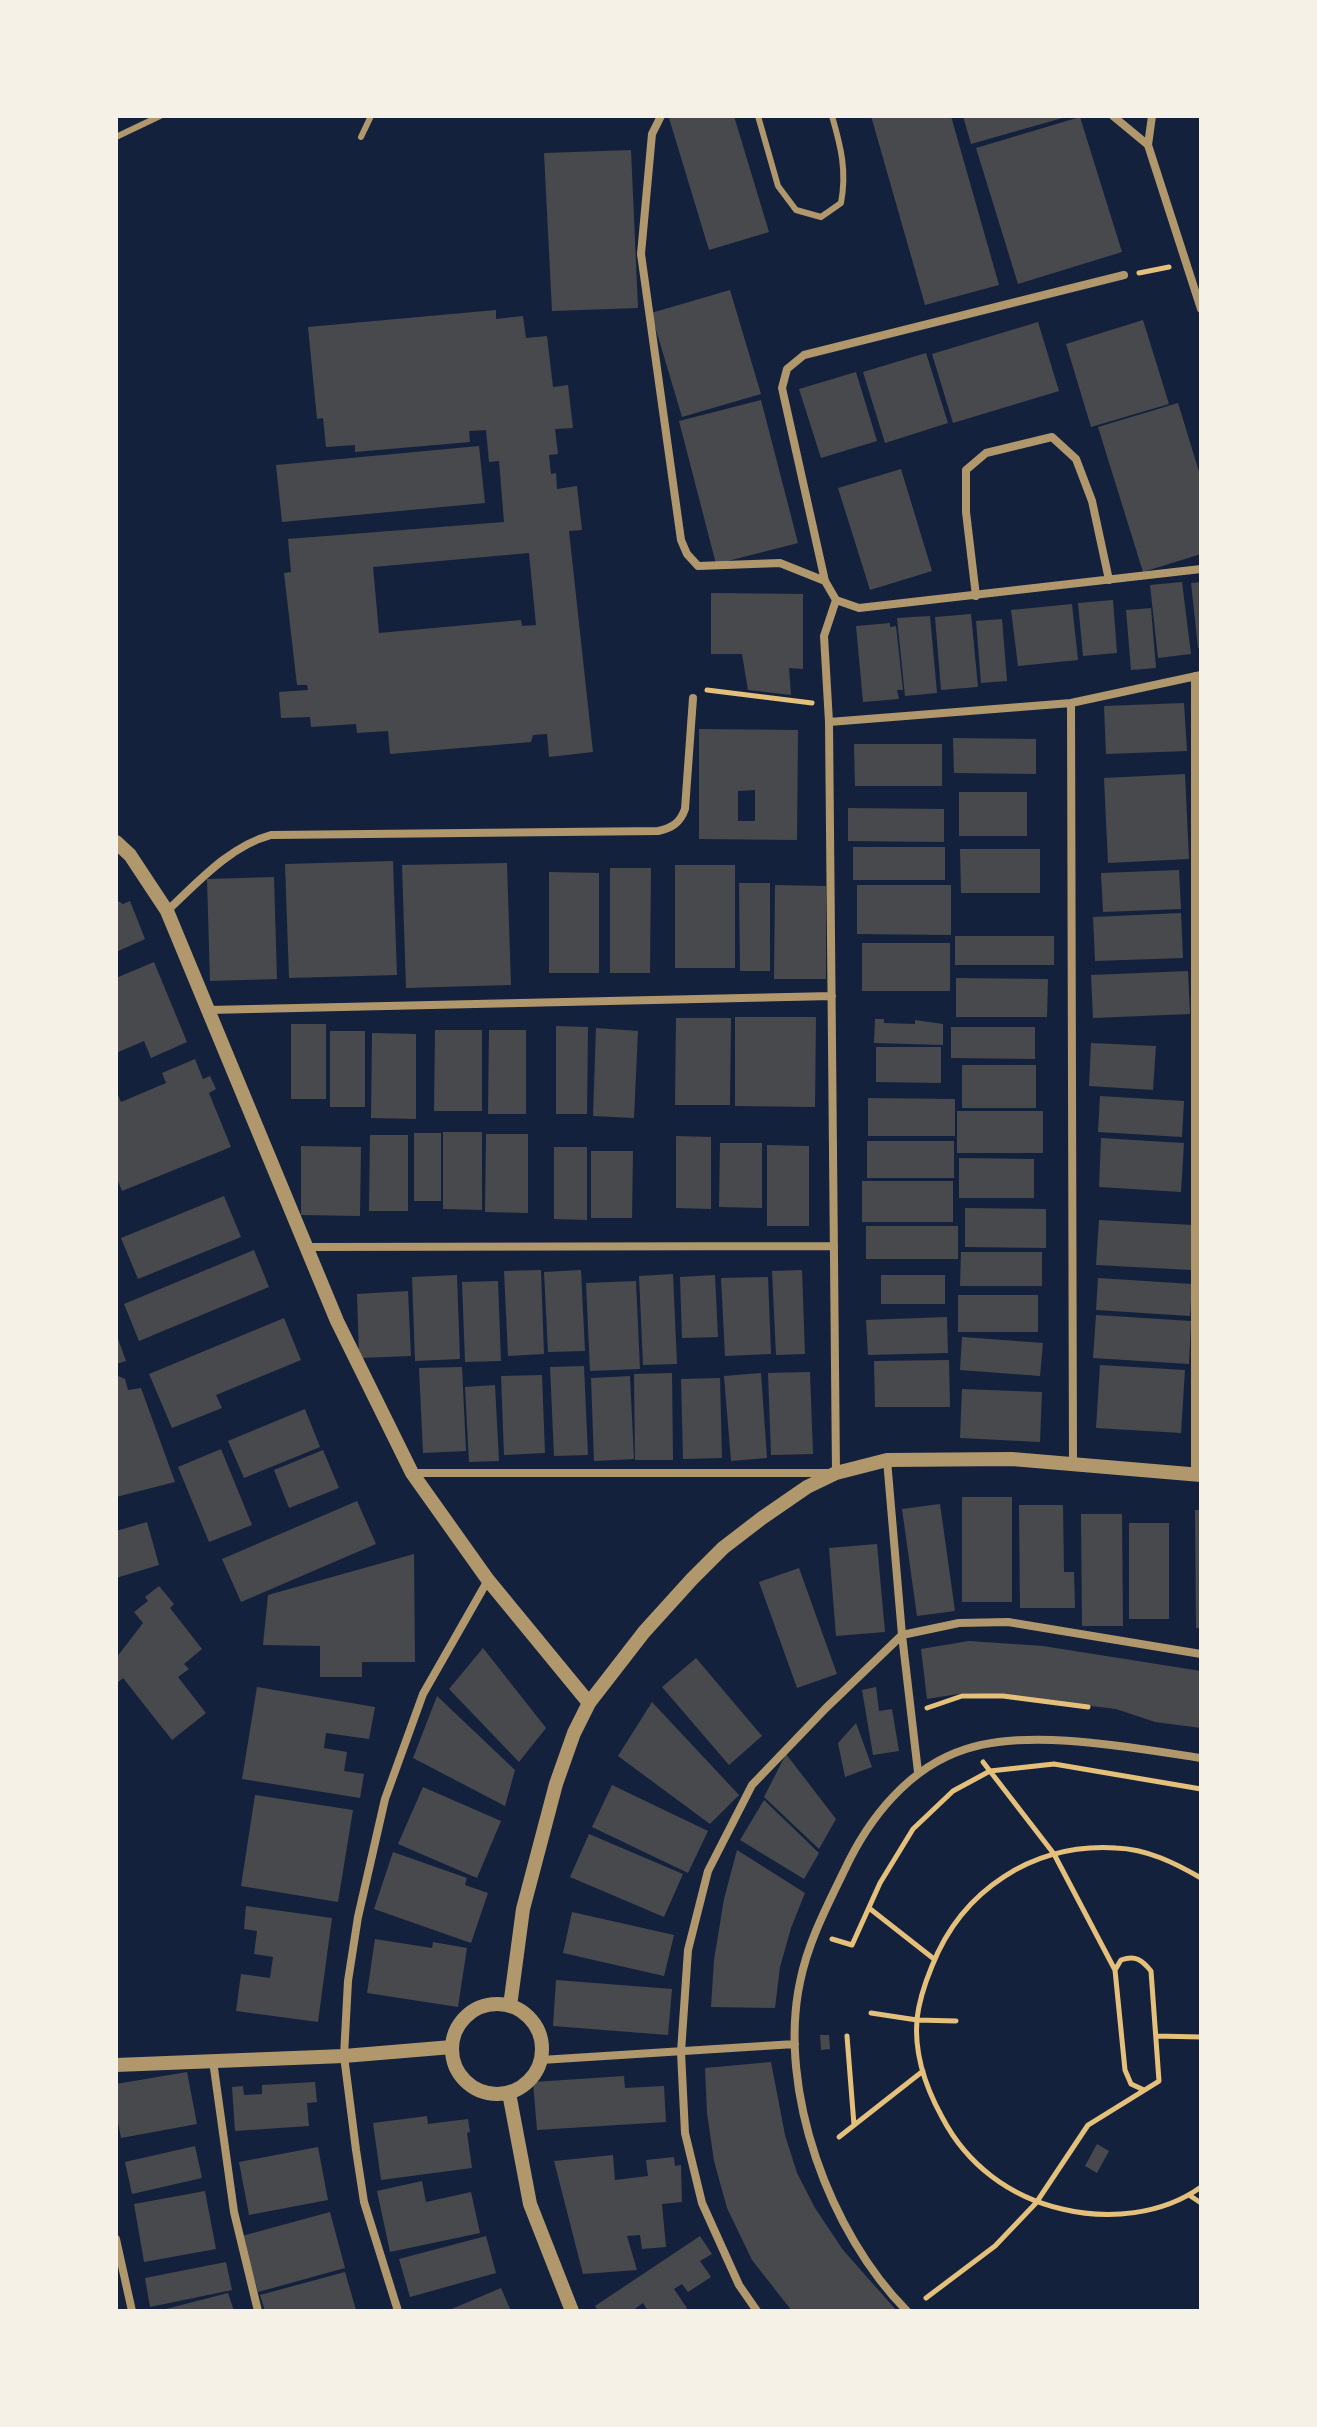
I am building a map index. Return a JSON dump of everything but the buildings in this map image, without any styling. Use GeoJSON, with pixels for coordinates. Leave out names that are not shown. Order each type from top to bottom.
{"type":"FeatureCollection","features":[{"type":"Feature","properties":{"kind":"street"},"geometry":{"type":"LineString","coordinates":[[661,116],[652,134],[641,254],[681,540],[687,554],[698,566],[780,563],[825,581]]}},
{"type":"Feature","properties":{"kind":"street"},"geometry":{"type":"LineString","coordinates":[[1113,116],[1148,145]]}},
{"type":"Feature","properties":{"kind":"street"},"geometry":{"type":"LineString","coordinates":[[1152,116],[1148,145],[1201,309]]}},
{"type":"Feature","properties":{"kind":"street"},"geometry":{"type":"LineString","coordinates":[[1124,275],[804,355],[787,369],[782,388],[825,581],[836,600],[859,608],[1201,569]]}},
{"type":"Feature","properties":{"kind":"street"},"geometry":{"type":"LineString","coordinates":[[976,596],[966,512],[966,470],[986,453],[1052,437],[1076,459],[1092,501],[1109,580]]}},
{"type":"Feature","properties":{"kind":"street"},"geometry":{"type":"LineString","coordinates":[[836,600],[824,636],[829,705],[836,1473]]}},
{"type":"Feature","properties":{"kind":"street"},"geometry":{"type":"LineString","coordinates":[[510,2006],[523,1909],[556,1784],[574,1733],[589,1703],[644,1632],[723,1548],[807,1487],[836,1473],[887,1460],[968,1458],[1073,1462],[1198,1474],[1198,676],[1071,703],[829,722]]}},
{"type":"Feature","properties":{"kind":"street"},"geometry":{"type":"LineString","coordinates":[[167,911],[227,858],[256,840],[271,835],[658,831],[670,828],[681,819],[685,809],[693,698]]}},
{"type":"Feature","properties":{"kind":"street"},"geometry":{"type":"LineString","coordinates":[[1071,703],[1073,1462]]}},
{"type":"Feature","properties":{"kind":"street"},"geometry":{"type":"LineString","coordinates":[[116,842],[130,855],[167,911],[355,1360],[412,1473],[488,1580],[589,1703]]}},
{"type":"Feature","properties":{"kind":"street"},"geometry":{"type":"LineString","coordinates":[[208,1010],[832,996]]}},
{"type":"Feature","properties":{"kind":"street"},"geometry":{"type":"LineString","coordinates":[[306,1247],[834,1246]]}},
{"type":"Feature","properties":{"kind":"street"},"geometry":{"type":"LineString","coordinates":[[887,1460],[918,1772]]}},
{"type":"Feature","properties":{"kind":"street"},"geometry":{"type":"LineString","coordinates":[[412,1473],[836,1473]]}},
{"type":"Feature","properties":{"kind":"street"},"geometry":{"type":"LineString","coordinates":[[398,2311],[364,2202],[344,2056],[350,1968],[358,1917],[385,1799],[423,1694],[488,1580]]}},
{"type":"Feature","properties":{"kind":"street"},"geometry":{"type":"LineString","coordinates":[[757,2311],[739,2285],[702,2203],[685,2133],[681,2052],[688,1950],[708,1871],[752,1785],[902,1635],[959,1623],[1008,1622],[1201,1654]]}},
{"type":"Feature","properties":{"kind":"street"},"geometry":{"type":"LineString","coordinates":[[907,2311],[892,2296],[843,2226],[803,2124],[795,2044],[799,1983],[814,1933],[861,1836],[918,1772],[965,1749],[1026,1739],[1099,1744],[1201,1758]]}},
{"type":"Feature","properties":{"kind":"street"},"geometry":{"type":"LineString","coordinates":[[489,2005],[510,2006],[525,2014],[536,2026],[542,2042],[541,2060],[530,2081],[509,2093],[488,2094],[469,2085],[456,2068],[452,2047],[457,2028],[471,2012],[489,2005]]}},
{"type":"Feature","properties":{"kind":"street"},"geometry":{"type":"LineString","coordinates":[[541,2060],[795,2044]]}},
{"type":"Feature","properties":{"kind":"street"},"geometry":{"type":"LineString","coordinates":[[116,2065],[344,2056],[452,2047]]}},
{"type":"Feature","properties":{"kind":"street"},"geometry":{"type":"LineString","coordinates":[[213,2061],[234,2212],[258,2311]]}},
{"type":"Feature","properties":{"kind":"street"},"geometry":{"type":"LineString","coordinates":[[509,2093],[530,2204],[572,2311]]}},
{"type":"Feature","properties":{"kind":"street"},"geometry":{"type":"LineString","coordinates":[[116,2239],[132,2311]]}},
{"type":"Feature","properties":{"kind":"street"},"geometry":{"type":"LineString","coordinates":[[116,2298],[128,2294]]}},
{"type":"Feature","properties":{"kind":"lane"},"geometry":{"type":"LineString","coordinates":[[116,137],[160,116]]}},
{"type":"Feature","properties":{"kind":"lane"},"geometry":{"type":"LineString","coordinates":[[361,137],[371,116]]}},
{"type":"Feature","properties":{"kind":"lane"},"geometry":{"type":"LineString","coordinates":[[758,116],[778,186],[796,210],[821,217],[841,203],[845,181],[843,152],[832,116]]}},
{"type":"Feature","properties":{"kind":"path"},"geometry":{"type":"LineString","coordinates":[[1124,275],[1186,264]]}},
{"type":"Feature","properties":{"kind":"path"},"geometry":{"type":"LineString","coordinates":[[693,698],[703,689],[829,705]]}},
{"type":"Feature","properties":{"kind":"path"},"geometry":{"type":"LineString","coordinates":[[927,1708],[962,1696],[1003,1696],[1088,1707]]}},
{"type":"Feature","properties":{"kind":"path"},"geometry":{"type":"LineString","coordinates":[[974,1747],[1054,1854],[1115,1970],[1125,2070],[1131,2084],[1144,2090]]}},
{"type":"Feature","properties":{"kind":"path"},"geometry":{"type":"LineString","coordinates":[[814,1933],[852,1945],[880,1883],[913,1829],[953,1791],[990,1771],[1054,1764],[1201,1789]]}},
{"type":"Feature","properties":{"kind":"path"},"geometry":{"type":"LineString","coordinates":[[1201,1878],[1169,1859],[1118,1847],[1065,1850],[1016,1868],[973,1899],[942,1940],[923,1989],[917,2020],[929,2093],[954,2140],[990,2177],[1036,2203],[1087,2215],[1140,2213],[1189,2195],[1201,2187]]}},
{"type":"Feature","properties":{"kind":"path"},"geometry":{"type":"LineString","coordinates":[[869,1908],[934,1960]]}},
{"type":"Feature","properties":{"kind":"path"},"geometry":{"type":"LineString","coordinates":[[926,2298],[995,2246],[1036,2203],[1088,2125],[1159,2081],[1151,1971],[1143,1960],[1131,1957],[1121,1960],[1115,1970]]}},
{"type":"Feature","properties":{"kind":"path"},"geometry":{"type":"LineString","coordinates":[[871,2013],[917,2020],[956,2021]]}},
{"type":"Feature","properties":{"kind":"path"},"geometry":{"type":"LineString","coordinates":[[847,2036],[854,2125]]}},
{"type":"Feature","properties":{"kind":"path"},"geometry":{"type":"LineString","coordinates":[[1156,2036],[1201,2037]]}},
{"type":"Feature","properties":{"kind":"path"},"geometry":{"type":"LineString","coordinates":[[839,2137],[923,2071]]}},
{"type":"Feature","properties":{"kind":"path"},"geometry":{"type":"LineString","coordinates":[[1189,2195],[1201,2203]]}}]}
